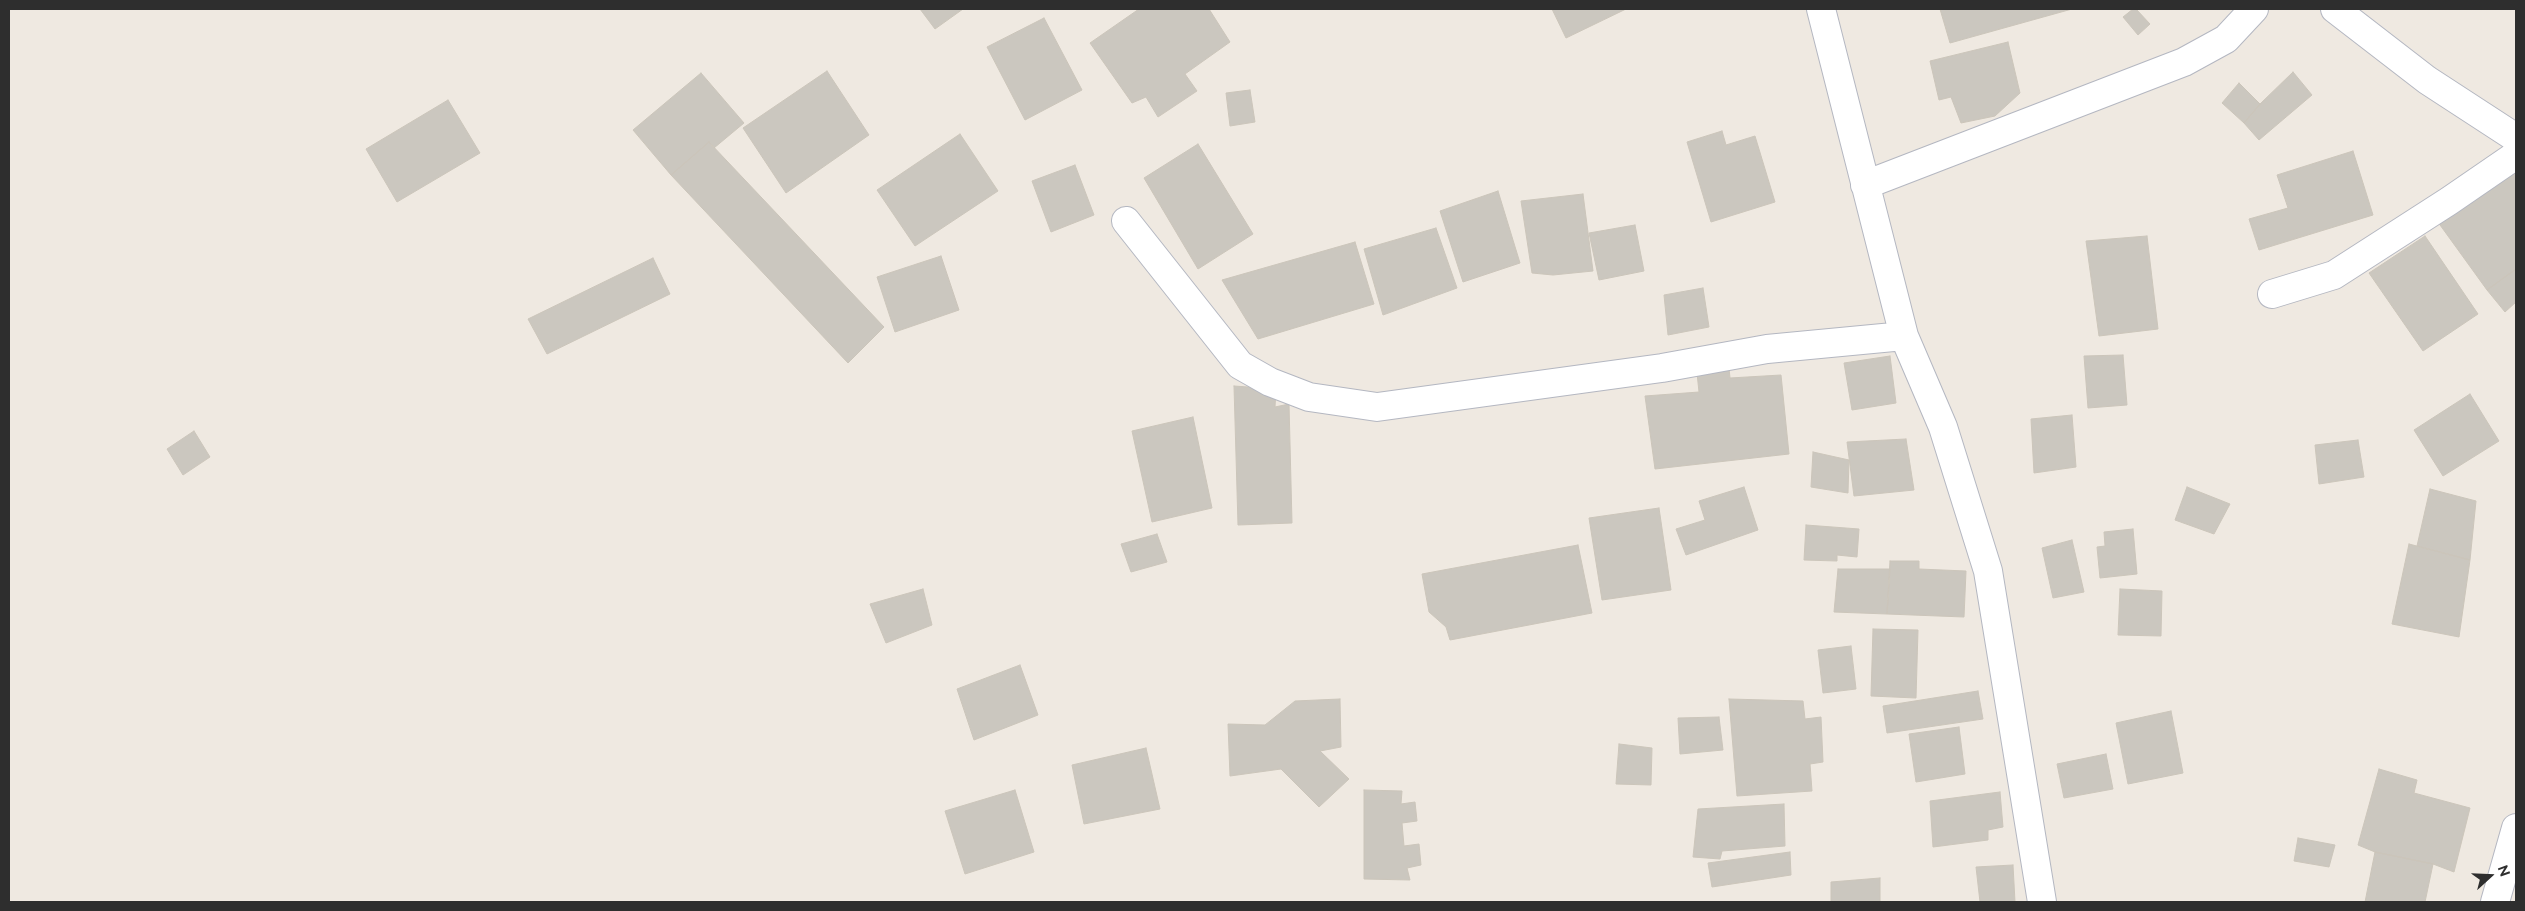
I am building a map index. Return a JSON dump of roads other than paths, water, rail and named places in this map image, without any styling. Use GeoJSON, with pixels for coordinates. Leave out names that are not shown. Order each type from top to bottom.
{"type":"FeatureCollection","features":[{"type":"Feature","properties":{"kind":"street"},"geometry":{"type":"LineString","coordinates":[[1821,9],[1904,336],[1943,426],[1988,571],[2042,902]]}},
{"type":"Feature","properties":{"kind":"street"},"geometry":{"type":"LineString","coordinates":[[1865,185],[2184,62],[2226,39],[2254,9]]}},
{"type":"Feature","properties":{"kind":"street"},"geometry":{"type":"LineString","coordinates":[[2335,9],[2427,80],[2516,138]]}},
{"type":"Feature","properties":{"kind":"street"},"geometry":{"type":"LineString","coordinates":[[2272,294],[2334,275],[2516,154]]}},
{"type":"Feature","properties":{"kind":"street"},"geometry":{"type":"LineString","coordinates":[[1126,220],[1240,365],[1270,382],[1309,397],[1377,407],[1662,368],[1767,349],[1904,336]]}},
{"type":"Feature","properties":{"kind":"street"},"geometry":{"type":"LineString","coordinates":[[2495,902],[2516,828]]}}]}
